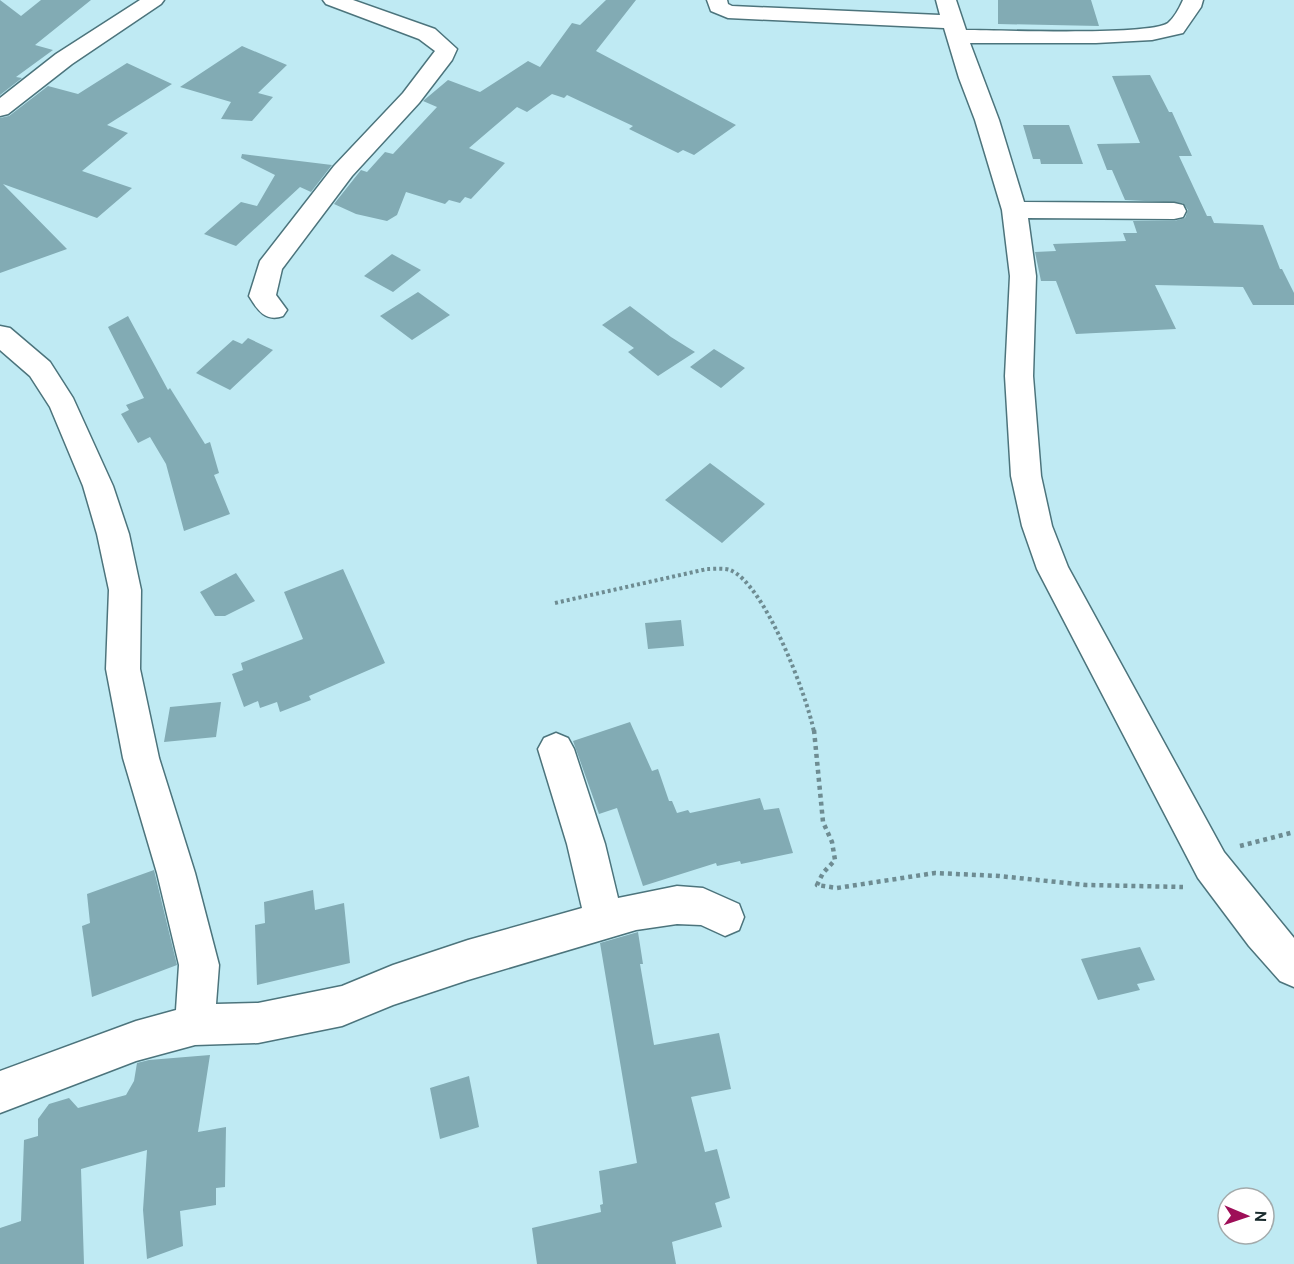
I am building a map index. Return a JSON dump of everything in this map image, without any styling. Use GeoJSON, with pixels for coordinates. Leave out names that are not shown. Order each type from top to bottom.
{"type":"FeatureCollection","features":[{"type":"Feature","properties":{"kind":"street"},"geometry":{"type":"LineString","coordinates":[[0,109],[64,59],[154,0]]}},
{"type":"Feature","properties":{"kind":"street"},"geometry":{"type":"LineString","coordinates":[[274,310],[262,296],[268,267],[343,171],[404,106],[444,55],[446,49],[427,34],[333,0]]}},
{"type":"Feature","properties":{"kind":"street"},"geometry":{"type":"LineString","coordinates":[[717,0],[718,7],[728,12],[951,19],[1096,37],[1152,34],[1174,28],[1191,7],[1193,0]]}},
{"type":"Feature","properties":{"kind":"street"},"geometry":{"type":"LineString","coordinates":[[951,19],[970,78],[987,120],[1014,210],[1023,276],[1019,376],[1026,476],[1037,526],[1058,579],[1134,724],[1220,878],[1294,967]]}},
{"type":"Feature","properties":{"kind":"street"},"geometry":{"type":"LineString","coordinates":[[1014,210],[1174,212]]}},
{"type":"Feature","properties":{"kind":"street"},"geometry":{"type":"LineString","coordinates":[[0,335],[40,369],[63,405],[98,486],[113,534],[125,590],[123,669],[129,703],[141,758],[176,873],[199,965],[195,1025]]}},
{"type":"Feature","properties":{"kind":"street"},"geometry":{"type":"LineString","coordinates":[[556,749],[585,844],[604,921]]}},
{"type":"Feature","properties":{"kind":"street"},"geometry":{"type":"LineString","coordinates":[[0,1092],[136,1041],[195,1025],[258,1023],[342,1006],[393,985],[636,911],[677,905],[704,907],[724,917]]}},
{"type":"Feature","properties":{"kind":"path"},"geometry":{"type":"LineString","coordinates":[[555,603],[706,569],[730,570],[748,585],[768,615],[794,665],[814,729],[823,822],[832,842],[835,860],[823,873],[817,885],[837,888],[935,873],[999,876],[1086,885],[1193,888],[1220,878],[1232,850],[1251,842],[1294,832]]}},
{"type":"Feature","properties":{"kind":"building"},"geometry":{"type":"Polygon","coordinates":[[[0,0],[21,16],[41,0],[91,0],[35,45],[53,50],[16,77],[22,78],[0,95],[0,0]]]}},
{"type":"Feature","properties":{"kind":"building"},"geometry":{"type":"Polygon","coordinates":[[[606,0],[636,0],[596,51],[736,125],[694,155],[683,150],[678,153],[629,129],[633,126],[567,95],[564,98],[552,94],[527,112],[517,107],[469,148],[505,163],[471,199],[465,197],[460,203],[449,200],[445,204],[406,192],[397,215],[387,221],[356,214],[334,204],[361,170],[367,172],[385,152],[393,154],[437,107],[423,101],[448,80],[480,92],[528,61],[540,67],[572,23],[580,25],[606,0]]]}},
{"type":"Feature","properties":{"kind":"building"},"geometry":{"type":"Polygon","coordinates":[[[998,0],[1091,0],[1099,26],[998,24],[998,0]]]}},
{"type":"Feature","properties":{"kind":"building"},"geometry":{"type":"Polygon","coordinates":[[[242,46],[287,65],[258,93],[273,97],[252,121],[221,119],[231,102],[180,87],[242,46]]]}},
{"type":"Feature","properties":{"kind":"building"},"geometry":{"type":"Polygon","coordinates":[[[127,63],[172,84],[107,125],[128,133],[82,171],[132,188],[97,218],[3,184],[67,249],[0,273],[0,118],[9,116],[48,86],[78,94],[127,63]]]}},
{"type":"Feature","properties":{"kind":"building"},"geometry":{"type":"Polygon","coordinates":[[[1150,75],[1169,112],[1172,112],[1192,156],[1179,156],[1207,216],[1211,216],[1214,223],[1263,225],[1280,269],[1294,293],[1294,305],[1253,305],[1243,287],[1155,285],[1176,329],[1076,334],[1056,281],[1041,281],[1035,252],[1056,251],[1053,244],[1126,241],[1123,233],[1137,233],[1133,221],[1174,221],[1185,218],[1188,210],[1183,203],[1125,200],[1112,170],[1107,170],[1097,144],[1140,143],[1112,76],[1150,75]]]}},
{"type":"Feature","properties":{"kind":"building"},"geometry":{"type":"Polygon","coordinates":[[[1023,125],[1069,125],[1083,164],[1041,164],[1040,159],[1033,159],[1023,125]]]}},
{"type":"Feature","properties":{"kind":"building"},"geometry":{"type":"Polygon","coordinates":[[[242,154],[332,165],[311,192],[300,187],[236,246],[204,234],[241,202],[257,206],[275,175],[241,158],[242,154]]]}},
{"type":"Feature","properties":{"kind":"building"},"geometry":{"type":"Polygon","coordinates":[[[392,254],[421,270],[393,292],[364,276],[392,254]]]}},
{"type":"Feature","properties":{"kind":"building"},"geometry":{"type":"Polygon","coordinates":[[[418,292],[450,315],[412,340],[380,316],[418,292]]]}},
{"type":"Feature","properties":{"kind":"building"},"geometry":{"type":"Polygon","coordinates":[[[630,306],[695,352],[658,376],[628,352],[634,348],[602,325],[630,306]]]}},
{"type":"Feature","properties":{"kind":"building"},"geometry":{"type":"Polygon","coordinates":[[[128,316],[168,390],[170,388],[205,444],[210,442],[219,473],[214,475],[230,514],[184,531],[166,464],[150,437],[138,443],[121,414],[129,410],[126,405],[144,398],[108,327],[128,316]]]}},
{"type":"Feature","properties":{"kind":"building"},"geometry":{"type":"Polygon","coordinates":[[[248,338],[273,350],[230,390],[196,373],[233,340],[242,344],[248,338]]]}},
{"type":"Feature","properties":{"kind":"building"},"geometry":{"type":"Polygon","coordinates":[[[714,349],[745,368],[721,388],[690,367],[714,349]]]}},
{"type":"Feature","properties":{"kind":"building"},"geometry":{"type":"Polygon","coordinates":[[[710,463],[765,504],[722,543],[665,500],[710,463]]]}},
{"type":"Feature","properties":{"kind":"building"},"geometry":{"type":"Polygon","coordinates":[[[343,569],[385,663],[309,696],[311,700],[280,712],[277,702],[260,708],[258,701],[244,707],[232,674],[243,670],[241,663],[303,639],[284,592],[343,569]]]}},
{"type":"Feature","properties":{"kind":"building"},"geometry":{"type":"Polygon","coordinates":[[[236,573],[255,601],[225,616],[215,616],[200,592],[236,573]]]}},
{"type":"Feature","properties":{"kind":"building"},"geometry":{"type":"Polygon","coordinates":[[[681,620],[684,646],[648,649],[645,623],[681,620]]]}},
{"type":"Feature","properties":{"kind":"building"},"geometry":{"type":"Polygon","coordinates":[[[221,702],[216,737],[164,742],[170,707],[221,702]]]}},
{"type":"Feature","properties":{"kind":"building"},"geometry":{"type":"Polygon","coordinates":[[[630,722],[652,771],[658,769],[669,801],[672,801],[677,813],[688,810],[690,813],[760,798],[764,810],[779,808],[793,853],[741,864],[740,861],[717,866],[716,863],[643,886],[617,808],[599,814],[573,741],[630,722]]]}},
{"type":"Feature","properties":{"kind":"building"},"geometry":{"type":"Polygon","coordinates":[[[154,870],[177,965],[92,997],[82,926],[90,923],[87,894],[154,870]]]}},
{"type":"Feature","properties":{"kind":"building"},"geometry":{"type":"Polygon","coordinates":[[[313,890],[315,910],[344,903],[350,963],[257,985],[255,925],[265,923],[264,902],[313,890]]]}},
{"type":"Feature","properties":{"kind":"building"},"geometry":{"type":"Polygon","coordinates":[[[638,932],[643,964],[640,964],[654,1045],[719,1033],[731,1089],[691,1097],[705,1152],[717,1149],[730,1198],[715,1203],[722,1227],[672,1242],[676,1264],[537,1264],[532,1228],[601,1212],[600,1205],[603,1204],[599,1171],[637,1163],[600,943],[638,932]]]}},
{"type":"Feature","properties":{"kind":"building"},"geometry":{"type":"Polygon","coordinates":[[[1140,947],[1155,980],[1137,984],[1140,990],[1098,1000],[1081,959],[1140,947]]]}},
{"type":"Feature","properties":{"kind":"building"},"geometry":{"type":"Polygon","coordinates":[[[210,1055],[198,1132],[226,1127],[225,1187],[216,1188],[216,1205],[180,1211],[183,1246],[147,1259],[143,1210],[147,1150],[81,1169],[84,1264],[0,1264],[0,1228],[21,1221],[24,1140],[38,1136],[38,1119],[49,1104],[69,1098],[78,1108],[126,1095],[134,1081],[137,1063],[210,1055]]]}},
{"type":"Feature","properties":{"kind":"building"},"geometry":{"type":"Polygon","coordinates":[[[469,1076],[479,1127],[440,1139],[430,1088],[469,1076]]]}}]}
